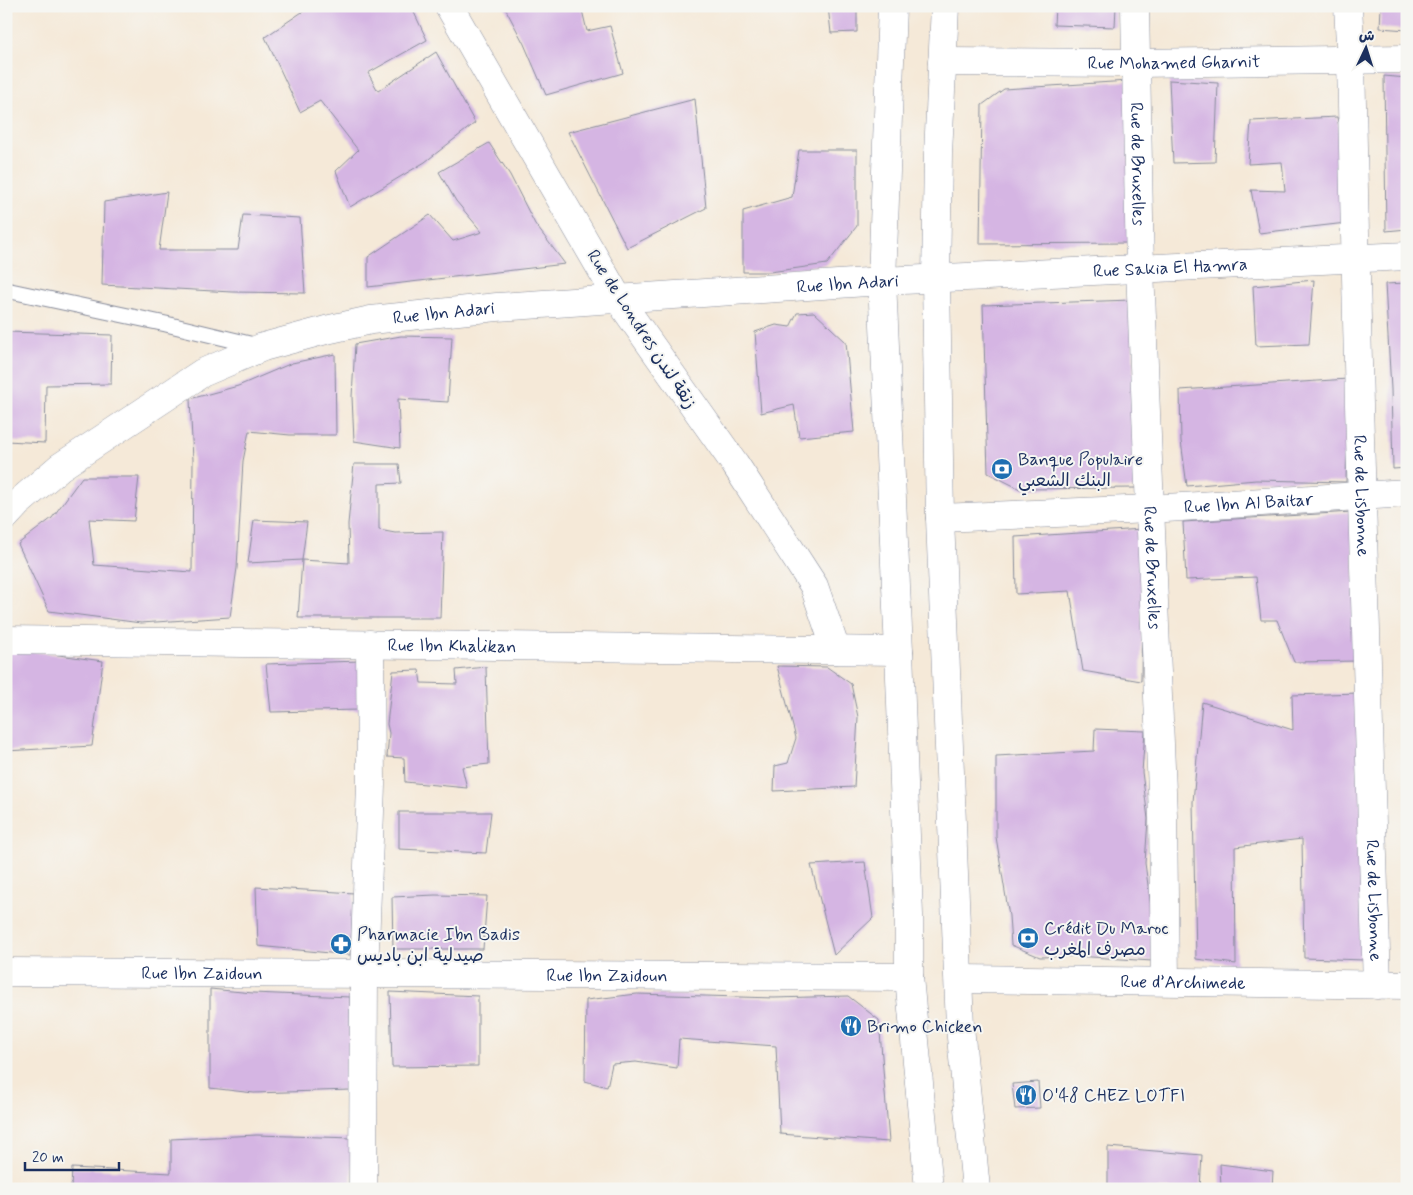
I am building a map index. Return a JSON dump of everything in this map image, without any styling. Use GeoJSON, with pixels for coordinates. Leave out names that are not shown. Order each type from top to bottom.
{"type":"FeatureCollection","features":[{"type":"Feature","properties":{"kind":"street","name":"Rue de Londres زنقة لندن"},"geometry":{"type":"LineString","coordinates":[[449,6],[619,300],[735,464],[814,586],[836,650]]}},
{"type":"Feature","properties":{"kind":"street"},"geometry":{"type":"LineString","coordinates":[[892,6],[882,281],[899,651],[909,916],[909,977],[929,1189]]}},
{"type":"Feature","properties":{"kind":"street"},"geometry":{"type":"LineString","coordinates":[[945,6],[936,280],[940,518],[960,1027],[976,1189]]}},
{"type":"Feature","properties":{"kind":"street","name":"Rue de Bruxelles"},"geometry":{"type":"LineString","coordinates":[[1135,6],[1140,270],[1163,814],[1165,980]]}},
{"type":"Feature","properties":{"kind":"street","name":"Rue de Lisbonne"},"geometry":{"type":"LineString","coordinates":[[1348,6],[1352,62],[1355,258],[1377,985]]}},
{"type":"Feature","properties":{"kind":"street","name":"Rue Mohamed Gharnit"},"geometry":{"type":"LineString","coordinates":[[942,62],[1352,62],[1407,59]]}},
{"type":"Feature","properties":{"kind":"street","name":"Rue Sakia El Hamra"},"geometry":{"type":"LineString","coordinates":[[936,280],[1407,256]]}},
{"type":"Feature","properties":{"kind":"street","name":"Rue Ibn Adari"},"geometry":{"type":"LineString","coordinates":[[6,516],[18,503],[60,467],[152,404],[202,373],[263,347],[326,330],[371,320],[497,307],[882,281],[936,280]]}},
{"type":"Feature","properties":{"kind":"street","name":"Rue Ibn Al Baitar"},"geometry":{"type":"LineString","coordinates":[[940,518],[1150,509],[1407,493]]}},
{"type":"Feature","properties":{"kind":"street","name":"Rue Ibn Khalikan"},"geometry":{"type":"LineString","coordinates":[[6,640],[899,651]]}},
{"type":"Feature","properties":{"kind":"street"},"geometry":{"type":"LineString","coordinates":[[363,1189],[364,973],[371,785],[370,644]]}},
{"type":"Feature","properties":{"kind":"street","name":"Rue Ibn Zaidoun"},"geometry":{"type":"LineString","coordinates":[[6,972],[909,977]]}},
{"type":"Feature","properties":{"kind":"street","name":"Rue d’Archimede"},"geometry":{"type":"LineString","coordinates":[[959,978],[1407,985]]}},
{"type":"Feature","properties":{"kind":"lane"},"geometry":{"type":"LineString","coordinates":[[6,290],[263,347]]}},
{"type":"Feature","properties":{"kind":"building"},"geometry":{"type":"Polygon","coordinates":[[[311,6],[411,6],[427,40],[368,73],[378,91],[436,52],[475,123],[425,162],[350,207],[336,171],[358,150],[320,101],[300,112],[265,37],[311,6]]]}},
{"type":"Feature","properties":{"kind":"building"},"geometry":{"type":"Polygon","coordinates":[[[504,6],[581,6],[587,31],[610,26],[623,73],[546,95],[524,44],[504,6]]]}},
{"type":"Feature","properties":{"kind":"building"},"geometry":{"type":"Polygon","coordinates":[[[828,6],[857,6],[857,32],[831,33],[828,6]]]}},
{"type":"Feature","properties":{"kind":"building"},"geometry":{"type":"Polygon","coordinates":[[[1055,6],[1116,6],[1115,27],[1054,25],[1055,6]]]}},
{"type":"Feature","properties":{"kind":"building"},"geometry":{"type":"Polygon","coordinates":[[[1381,6],[1407,6],[1407,30],[1380,28],[1381,6]]]}},
{"type":"Feature","properties":{"kind":"building"},"geometry":{"type":"Polygon","coordinates":[[[1384,76],[1407,78],[1407,229],[1386,231],[1384,76]]]}},
{"type":"Feature","properties":{"kind":"building"},"geometry":{"type":"Polygon","coordinates":[[[1169,80],[1218,83],[1215,162],[1173,163],[1169,80]]]}},
{"type":"Feature","properties":{"kind":"building"},"geometry":{"type":"Polygon","coordinates":[[[1128,81],[1130,243],[980,244],[982,105],[1004,89],[1128,81]]]}},
{"type":"Feature","properties":{"kind":"building"},"geometry":{"type":"Polygon","coordinates":[[[695,99],[706,208],[627,248],[568,132],[695,99]]]}},
{"type":"Feature","properties":{"kind":"building"},"geometry":{"type":"Polygon","coordinates":[[[1337,117],[1345,158],[1346,223],[1259,233],[1251,190],[1285,191],[1282,162],[1248,164],[1251,121],[1337,117]]]}},
{"type":"Feature","properties":{"kind":"building"},"geometry":{"type":"Polygon","coordinates":[[[489,143],[510,175],[535,224],[565,264],[368,287],[368,257],[430,215],[453,241],[482,232],[456,201],[439,172],[489,143]]]}},
{"type":"Feature","properties":{"kind":"building"},"geometry":{"type":"Polygon","coordinates":[[[799,150],[857,150],[857,226],[827,264],[770,272],[743,272],[743,211],[792,197],[799,150]]]}},
{"type":"Feature","properties":{"kind":"building"},"geometry":{"type":"Polygon","coordinates":[[[167,192],[159,250],[238,250],[243,215],[300,218],[305,293],[232,292],[102,285],[104,202],[167,192]]]}},
{"type":"Feature","properties":{"kind":"building"},"geometry":{"type":"Polygon","coordinates":[[[1314,280],[1309,344],[1256,346],[1253,286],[1314,280]]]}},
{"type":"Feature","properties":{"kind":"building"},"geometry":{"type":"Polygon","coordinates":[[[1407,283],[1407,468],[1393,469],[1385,284],[1407,283]]]}},
{"type":"Feature","properties":{"kind":"building"},"geometry":{"type":"Polygon","coordinates":[[[1132,300],[1136,488],[1020,489],[988,473],[983,305],[1132,300]]]}},
{"type":"Feature","properties":{"kind":"building"},"geometry":{"type":"Polygon","coordinates":[[[814,312],[846,342],[854,432],[799,437],[794,405],[761,413],[755,332],[776,325],[790,327],[797,313],[814,312]]]}},
{"type":"Feature","properties":{"kind":"building"},"geometry":{"type":"Polygon","coordinates":[[[6,332],[112,335],[111,384],[46,385],[45,443],[6,441],[6,332]]]}},
{"type":"Feature","properties":{"kind":"building"},"geometry":{"type":"Polygon","coordinates":[[[401,336],[452,337],[448,402],[398,399],[400,448],[354,441],[352,397],[355,344],[401,336]]]}},
{"type":"Feature","properties":{"kind":"building"},"geometry":{"type":"Polygon","coordinates":[[[335,354],[336,435],[290,435],[249,431],[243,461],[237,568],[230,617],[141,623],[49,611],[18,544],[52,518],[82,477],[139,477],[134,521],[89,519],[94,565],[192,572],[193,460],[190,399],[238,386],[292,363],[335,354]]]}},
{"type":"Feature","properties":{"kind":"building"},"geometry":{"type":"Polygon","coordinates":[[[1348,379],[1346,482],[1256,480],[1187,486],[1181,441],[1180,390],[1348,379]]]}},
{"type":"Feature","properties":{"kind":"building"},"geometry":{"type":"Polygon","coordinates":[[[354,464],[399,464],[401,483],[379,484],[379,530],[395,533],[443,532],[440,618],[298,618],[302,560],[349,563],[348,524],[354,464]]]}},
{"type":"Feature","properties":{"kind":"building"},"geometry":{"type":"Polygon","coordinates":[[[1352,512],[1358,661],[1294,662],[1277,620],[1261,620],[1256,577],[1186,580],[1183,522],[1352,512]]]}},
{"type":"Feature","properties":{"kind":"building"},"geometry":{"type":"Polygon","coordinates":[[[254,520],[307,522],[302,560],[248,563],[254,520]]]}},
{"type":"Feature","properties":{"kind":"building"},"geometry":{"type":"Polygon","coordinates":[[[1143,529],[1141,681],[1083,671],[1070,591],[1016,594],[1015,537],[1143,529]]]}},
{"type":"Feature","properties":{"kind":"building"},"geometry":{"type":"Polygon","coordinates":[[[6,651],[29,651],[103,661],[92,746],[6,751],[6,651]]]}},
{"type":"Feature","properties":{"kind":"building"},"geometry":{"type":"Polygon","coordinates":[[[360,661],[359,710],[271,712],[266,664],[360,661]]]}},
{"type":"Feature","properties":{"kind":"building"},"geometry":{"type":"Polygon","coordinates":[[[777,666],[827,667],[851,684],[858,717],[854,787],[774,791],[775,766],[788,763],[796,738],[777,666]]]}},
{"type":"Feature","properties":{"kind":"building"},"geometry":{"type":"Polygon","coordinates":[[[486,667],[489,764],[462,767],[467,788],[405,782],[404,758],[387,757],[389,733],[387,724],[393,671],[419,670],[421,683],[457,684],[456,670],[486,667]]]}},
{"type":"Feature","properties":{"kind":"building"},"geometry":{"type":"Polygon","coordinates":[[[1360,693],[1364,960],[1304,958],[1302,839],[1235,847],[1236,964],[1196,959],[1193,802],[1202,702],[1293,730],[1292,695],[1360,693]]]}},
{"type":"Feature","properties":{"kind":"building"},"geometry":{"type":"Polygon","coordinates":[[[1095,729],[1145,731],[1142,772],[1148,819],[1145,863],[1152,915],[1152,961],[1076,956],[1040,957],[1011,945],[1009,916],[996,837],[996,756],[1094,751],[1095,729]]]}},
{"type":"Feature","properties":{"kind":"building"},"geometry":{"type":"Polygon","coordinates":[[[399,812],[491,812],[486,853],[399,849],[399,812]]]}},
{"type":"Feature","properties":{"kind":"building"},"geometry":{"type":"Polygon","coordinates":[[[865,862],[873,918],[834,955],[811,865],[865,862]]]}},
{"type":"Feature","properties":{"kind":"building"},"geometry":{"type":"Polygon","coordinates":[[[1404,874],[1407,874],[1407,948],[1405,948],[1404,874]]]}},
{"type":"Feature","properties":{"kind":"building"},"geometry":{"type":"Polygon","coordinates":[[[256,887],[354,893],[350,955],[258,946],[256,887]]]}},
{"type":"Feature","properties":{"kind":"building"},"geometry":{"type":"Polygon","coordinates":[[[435,895],[487,896],[483,949],[393,949],[392,897],[435,895]]]}},
{"type":"Feature","properties":{"kind":"building"},"geometry":{"type":"Polygon","coordinates":[[[210,989],[253,993],[350,997],[351,1090],[254,1093],[210,1088],[210,989]]]}},
{"type":"Feature","properties":{"kind":"building"},"geometry":{"type":"Polygon","coordinates":[[[390,992],[478,996],[478,1066],[392,1067],[390,992]]]}},
{"type":"Feature","properties":{"kind":"building"},"geometry":{"type":"Polygon","coordinates":[[[637,994],[774,998],[848,996],[879,1020],[889,1142],[780,1134],[776,1046],[679,1039],[677,1068],[636,1062],[612,1064],[607,1087],[585,1081],[586,1000],[637,994]]]}},
{"type":"Feature","properties":{"kind":"building"},"geometry":{"type":"Polygon","coordinates":[[[1038,1082],[1040,1108],[1015,1109],[1012,1084],[1038,1082]]]}},
{"type":"Feature","properties":{"kind":"building"},"geometry":{"type":"Polygon","coordinates":[[[257,1135],[353,1138],[351,1189],[71,1189],[72,1168],[171,1173],[171,1139],[257,1135]]]}},
{"type":"Feature","properties":{"kind":"building"},"geometry":{"type":"Polygon","coordinates":[[[1108,1147],[1202,1155],[1200,1189],[1108,1189],[1108,1147]]]}},
{"type":"Feature","properties":{"kind":"building"},"geometry":{"type":"Polygon","coordinates":[[[1220,1164],[1273,1171],[1272,1189],[1221,1189],[1220,1164]]]}},
{"type":"Feature","properties":{"kind":"place","name":"Banque Populaire البنك الشعبي"},"geometry":{"type":"Point","coordinates":[1002,469]}},
{"type":"Feature","properties":{"kind":"place","name":"Crédit Du Maroc مصرف المغرب"},"geometry":{"type":"Point","coordinates":[1028,938]}},
{"type":"Feature","properties":{"kind":"place","name":"Pharmacie Ibn Badis صيدلية ابن باديس"},"geometry":{"type":"Point","coordinates":[341,944]}},
{"type":"Feature","properties":{"kind":"place","name":"Brimo Chicken"},"geometry":{"type":"Point","coordinates":[851,1026]}},
{"type":"Feature","properties":{"kind":"place","name":"O'48 CHEZ LOTFI"},"geometry":{"type":"Point","coordinates":[1026,1095]}}]}
